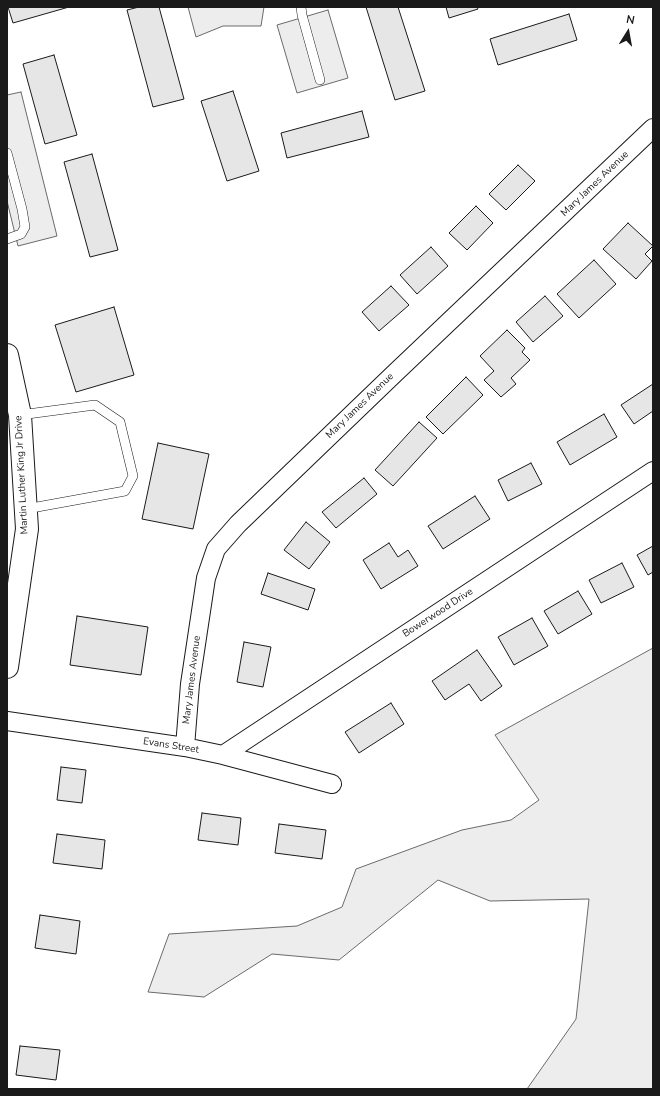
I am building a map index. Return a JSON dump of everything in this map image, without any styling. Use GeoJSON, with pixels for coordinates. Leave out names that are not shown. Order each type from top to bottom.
{"type":"FeatureCollection","features":[{"type":"Feature","properties":{"kind":"street","name":"Mary James Avenue"},"geometry":{"type":"LineString","coordinates":[[185,747],[190,684],[206,578],[216,549],[238,524],[653,128]]}},
{"type":"Feature","properties":{"kind":"street","name":"Martin Luther King Jr Drive"},"geometry":{"type":"LineString","coordinates":[[7,355],[20,415],[27,529],[7,667]]}},
{"type":"Feature","properties":{"kind":"street","name":"Bowerwood Drive"},"geometry":{"type":"LineString","coordinates":[[223,755],[653,471]]}},
{"type":"Feature","properties":{"kind":"street","name":"Evans Street"},"geometry":{"type":"LineString","coordinates":[[7,721],[185,747],[223,755],[332,784]]}},
{"type":"Feature","properties":{"kind":"lane"},"geometry":{"type":"LineString","coordinates":[[302,7],[302,15],[320,80]]}},
{"type":"Feature","properties":{"kind":"lane"},"geometry":{"type":"LineString","coordinates":[[7,153],[22,209],[25,228],[21,234],[7,239]]}},
{"type":"Feature","properties":{"kind":"lane"},"geometry":{"type":"LineString","coordinates":[[20,415],[95,405],[120,422],[132,476],[124,491],[26,509]]}},
{"type":"Feature","properties":{"kind":"shaded area"},"geometry":{"type":"Polygon","coordinates":[[[188,7],[264,7],[261,26],[223,26],[196,37],[188,7]]]}},
{"type":"Feature","properties":{"kind":"shaded area"},"geometry":{"type":"Polygon","coordinates":[[[328,10],[348,78],[297,93],[277,25],[328,10]]]}},
{"type":"Feature","properties":{"kind":"shaded area"},"geometry":{"type":"Polygon","coordinates":[[[21,92],[57,236],[18,246],[7,201],[7,95],[21,92]]]}},
{"type":"Feature","properties":{"kind":"shaded area"},"geometry":{"type":"Polygon","coordinates":[[[653,648],[653,1089],[527,1089],[576,1019],[589,899],[490,901],[438,880],[339,960],[272,954],[204,997],[148,992],[169,934],[297,926],[342,907],[356,869],[462,830],[511,820],[539,800],[495,735],[653,648]]]}},
{"type":"Feature","properties":{"kind":"building"},"geometry":{"type":"Polygon","coordinates":[[[8,7],[69,7],[13,23],[8,7]]]}},
{"type":"Feature","properties":{"kind":"building"},"geometry":{"type":"Polygon","coordinates":[[[139,7],[159,7],[184,99],[153,107],[127,10],[139,7]]]}},
{"type":"Feature","properties":{"kind":"building"},"geometry":{"type":"Polygon","coordinates":[[[366,7],[398,7],[425,91],[395,100],[366,7]]]}},
{"type":"Feature","properties":{"kind":"building"},"geometry":{"type":"Polygon","coordinates":[[[446,7],[477,7],[478,9],[449,18],[446,7]]]}},
{"type":"Feature","properties":{"kind":"building"},"geometry":{"type":"Polygon","coordinates":[[[569,14],[577,40],[498,65],[490,39],[569,14]]]}},
{"type":"Feature","properties":{"kind":"building"},"geometry":{"type":"Polygon","coordinates":[[[54,55],[77,135],[45,144],[23,64],[54,55]]]}},
{"type":"Feature","properties":{"kind":"building"},"geometry":{"type":"Polygon","coordinates":[[[233,91],[259,171],[227,181],[201,101],[233,91]]]}},
{"type":"Feature","properties":{"kind":"building"},"geometry":{"type":"Polygon","coordinates":[[[362,111],[369,137],[287,158],[281,133],[362,111]]]}},
{"type":"Feature","properties":{"kind":"building"},"geometry":{"type":"Polygon","coordinates":[[[92,154],[118,250],[90,257],[64,162],[92,154]]]}},
{"type":"Feature","properties":{"kind":"building"},"geometry":{"type":"Polygon","coordinates":[[[518,165],[535,181],[506,210],[489,194],[518,165]]]}},
{"type":"Feature","properties":{"kind":"building"},"geometry":{"type":"Polygon","coordinates":[[[476,206],[493,223],[467,250],[449,233],[476,206]]]}},
{"type":"Feature","properties":{"kind":"building"},"geometry":{"type":"Polygon","coordinates":[[[628,223],[653,246],[645,254],[652,261],[636,279],[603,249],[628,223]]]}},
{"type":"Feature","properties":{"kind":"building"},"geometry":{"type":"Polygon","coordinates":[[[431,247],[448,266],[417,294],[400,275],[431,247]]]}},
{"type":"Feature","properties":{"kind":"building"},"geometry":{"type":"Polygon","coordinates":[[[594,260],[616,284],[579,318],[557,294],[594,260]]]}},
{"type":"Feature","properties":{"kind":"building"},"geometry":{"type":"Polygon","coordinates":[[[391,286],[409,305],[379,331],[362,312],[391,286]]]}},
{"type":"Feature","properties":{"kind":"building"},"geometry":{"type":"Polygon","coordinates":[[[545,296],[563,316],[533,342],[516,322],[545,296]]]}},
{"type":"Feature","properties":{"kind":"building"},"geometry":{"type":"Polygon","coordinates":[[[114,307],[134,375],[76,392],[55,325],[114,307]]]}},
{"type":"Feature","properties":{"kind":"building"},"geometry":{"type":"Polygon","coordinates":[[[507,330],[525,348],[522,352],[530,360],[511,378],[516,384],[501,397],[484,380],[494,371],[480,356],[507,330]]]}},
{"type":"Feature","properties":{"kind":"building"},"geometry":{"type":"Polygon","coordinates":[[[466,377],[483,395],[443,434],[426,417],[466,377]]]}},
{"type":"Feature","properties":{"kind":"building"},"geometry":{"type":"Polygon","coordinates":[[[653,384],[653,411],[634,424],[621,405],[653,384]]]}},
{"type":"Feature","properties":{"kind":"building"},"geometry":{"type":"Polygon","coordinates":[[[604,414],[617,437],[570,465],[557,442],[604,414]]]}},
{"type":"Feature","properties":{"kind":"building"},"geometry":{"type":"Polygon","coordinates":[[[419,422],[437,438],[393,486],[375,470],[419,422]]]}},
{"type":"Feature","properties":{"kind":"building"},"geometry":{"type":"Polygon","coordinates":[[[158,443],[209,454],[193,529],[142,519],[158,443]]]}},
{"type":"Feature","properties":{"kind":"building"},"geometry":{"type":"Polygon","coordinates":[[[531,463],[542,484],[508,501],[498,480],[531,463]]]}},
{"type":"Feature","properties":{"kind":"building"},"geometry":{"type":"Polygon","coordinates":[[[364,478],[377,494],[336,528],[322,512],[364,478]]]}},
{"type":"Feature","properties":{"kind":"building"},"geometry":{"type":"Polygon","coordinates":[[[475,496],[490,519],[443,549],[428,526],[475,496]]]}},
{"type":"Feature","properties":{"kind":"building"},"geometry":{"type":"Polygon","coordinates":[[[306,522],[330,542],[309,569],[284,550],[306,522]]]}},
{"type":"Feature","properties":{"kind":"building"},"geometry":{"type":"Polygon","coordinates":[[[389,543],[398,557],[408,550],[418,566],[381,589],[363,560],[389,543]]]}},
{"type":"Feature","properties":{"kind":"building"},"geometry":{"type":"Polygon","coordinates":[[[653,546],[653,572],[648,575],[637,555],[653,546]]]}},
{"type":"Feature","properties":{"kind":"building"},"geometry":{"type":"Polygon","coordinates":[[[622,563],[634,587],[601,603],[589,580],[622,563]]]}},
{"type":"Feature","properties":{"kind":"building"},"geometry":{"type":"Polygon","coordinates":[[[268,573],[315,589],[308,610],[261,594],[268,573]]]}},
{"type":"Feature","properties":{"kind":"building"},"geometry":{"type":"Polygon","coordinates":[[[578,591],[592,614],[558,634],[544,611],[578,591]]]}},
{"type":"Feature","properties":{"kind":"building"},"geometry":{"type":"Polygon","coordinates":[[[77,616],[148,627],[141,675],[70,665],[77,616]]]}},
{"type":"Feature","properties":{"kind":"building"},"geometry":{"type":"Polygon","coordinates":[[[532,618],[548,646],[514,665],[498,637],[532,618]]]}},
{"type":"Feature","properties":{"kind":"building"},"geometry":{"type":"Polygon","coordinates":[[[244,642],[271,647],[263,687],[237,682],[244,642]]]}},
{"type":"Feature","properties":{"kind":"building"},"geometry":{"type":"Polygon","coordinates":[[[477,650],[502,686],[481,701],[469,684],[445,700],[432,681],[477,650]]]}},
{"type":"Feature","properties":{"kind":"building"},"geometry":{"type":"Polygon","coordinates":[[[391,703],[404,724],[359,753],[345,732],[391,703]]]}},
{"type":"Feature","properties":{"kind":"building"},"geometry":{"type":"Polygon","coordinates":[[[61,767],[86,770],[82,803],[57,800],[61,767]]]}},
{"type":"Feature","properties":{"kind":"building"},"geometry":{"type":"Polygon","coordinates":[[[202,813],[241,818],[238,845],[198,840],[202,813]]]}},
{"type":"Feature","properties":{"kind":"building"},"geometry":{"type":"Polygon","coordinates":[[[279,824],[326,830],[322,859],[275,853],[279,824]]]}},
{"type":"Feature","properties":{"kind":"building"},"geometry":{"type":"Polygon","coordinates":[[[57,834],[105,840],[102,869],[53,863],[57,834]]]}},
{"type":"Feature","properties":{"kind":"building"},"geometry":{"type":"Polygon","coordinates":[[[40,915],[80,921],[76,954],[35,948],[40,915]]]}},
{"type":"Feature","properties":{"kind":"building"},"geometry":{"type":"Polygon","coordinates":[[[20,1046],[60,1050],[56,1080],[16,1075],[20,1046]]]}}]}
